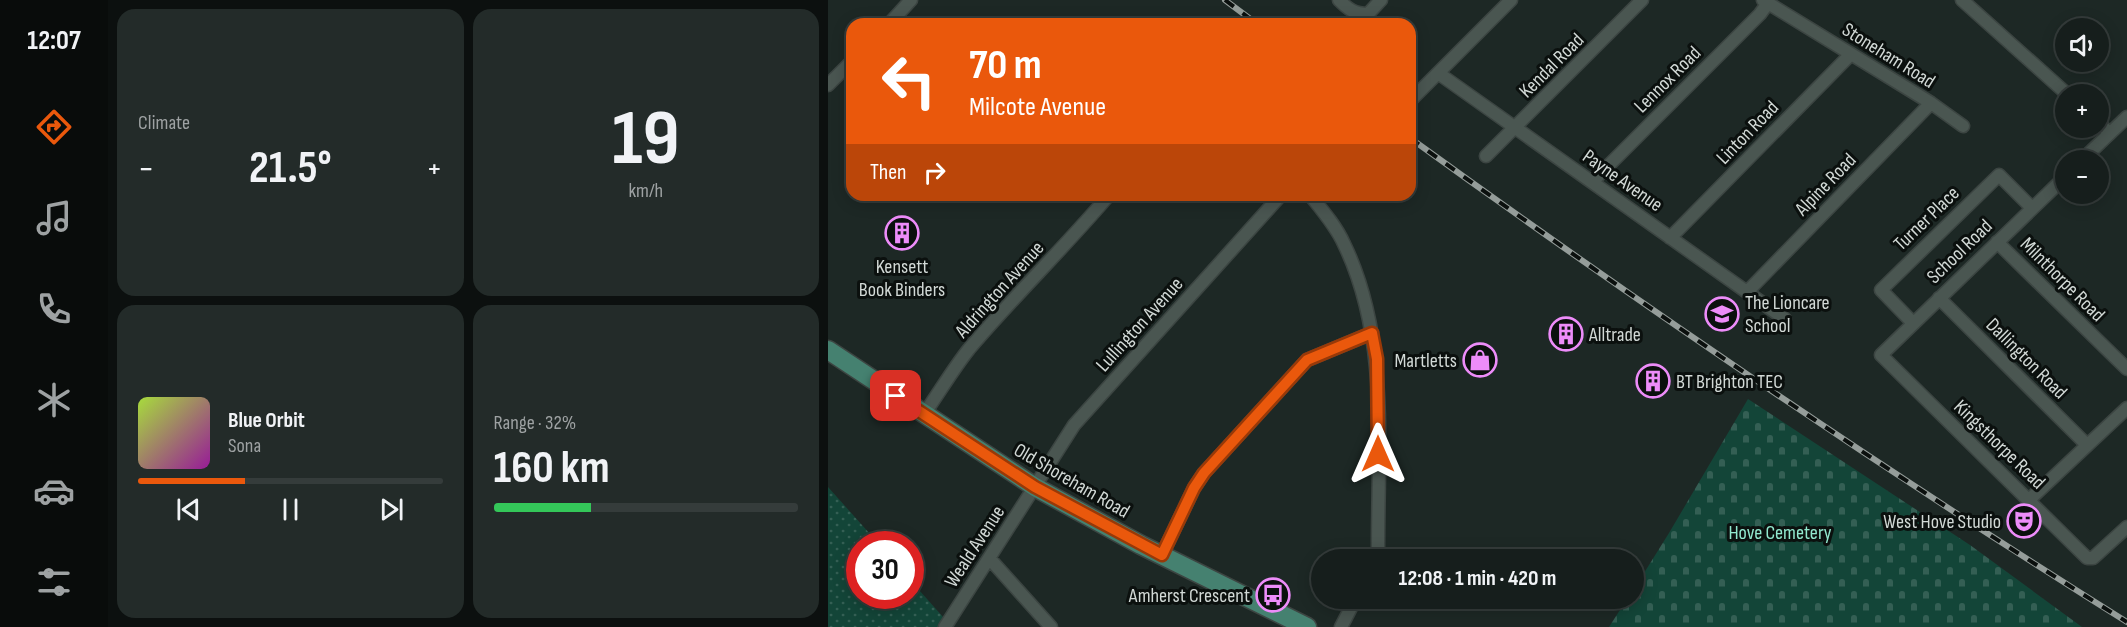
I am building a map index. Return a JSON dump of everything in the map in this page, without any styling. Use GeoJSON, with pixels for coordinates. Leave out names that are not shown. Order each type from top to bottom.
{"type":"FeatureCollection","features":[{"type":"Feature","properties":{"kind":"main road","name":"Old Shoreham Road"},"geometry":{"type":"LineString","coordinates":[[828,350],[1035,487],[1162,555],[1307,627]]}},
{"type":"Feature","properties":{"kind":"street"},"geometry":{"type":"LineString","coordinates":[[894,18],[911,0]]}},
{"type":"Feature","properties":{"kind":"street"},"geometry":{"type":"LineString","coordinates":[[1339,0],[1348,9],[1358,14],[1368,14],[1381,0]]}},
{"type":"Feature","properties":{"kind":"street"},"geometry":{"type":"LineString","coordinates":[[1416,95],[1510,0]]}},
{"type":"Feature","properties":{"kind":"street","name":"Kendal Road"},"geometry":{"type":"LineString","coordinates":[[1486,156],[1642,0]]}},
{"type":"Feature","properties":{"kind":"street"},"geometry":{"type":"LineString","coordinates":[[1962,0],[2056,84]]}},
{"type":"Feature","properties":{"kind":"street","name":"Stoneham Road"},"geometry":{"type":"LineString","coordinates":[[1765,1],[1931,103],[1963,126]]}},
{"type":"Feature","properties":{"kind":"street","name":"Lennox Road"},"geometry":{"type":"LineString","coordinates":[[1592,182],[1760,14],[1765,1]]}},
{"type":"Feature","properties":{"kind":"street","name":"Linton Road"},"geometry":{"type":"LineString","coordinates":[[1670,238],[1851,54]]}},
{"type":"Feature","properties":{"kind":"street"},"geometry":{"type":"LineString","coordinates":[[828,85],[846,67]]}},
{"type":"Feature","properties":{"kind":"street","name":"Payne Avenue"},"geometry":{"type":"LineString","coordinates":[[1438,73],[1785,319]]}},
{"type":"Feature","properties":{"kind":"street","name":"Alpine Road"},"geometry":{"type":"LineString","coordinates":[[1747,292],[1931,103]]}},
{"type":"Feature","properties":{"kind":"street"},"geometry":{"type":"LineString","coordinates":[[2092,150],[2127,117]]}},
{"type":"Feature","properties":{"kind":"street","name":"Turner Place"},"geometry":{"type":"LineString","coordinates":[[1913,323],[1881,290],[1999,175],[2032,208]]}},
{"type":"Feature","properties":{"kind":"street","name":"School Road"},"geometry":{"type":"LineString","coordinates":[[1881,355],[2055,186]]}},
{"type":"Feature","properties":{"kind":"street","name":"Aldrington Avenue"},"geometry":{"type":"LineString","coordinates":[[924,414],[967,352],[1017,294],[1071,239],[1104,201]]}},
{"type":"Feature","properties":{"kind":"street","name":"Lullington Avenue"},"geometry":{"type":"LineString","coordinates":[[1035,487],[1074,425],[1276,201]]}},
{"type":"Feature","properties":{"kind":"street"},"geometry":{"type":"LineString","coordinates":[[1314,201],[1343,241],[1356,270],[1377,359],[1378,549]]}},
{"type":"Feature","properties":{"kind":"street","name":"Milnthorpe Road"},"geometry":{"type":"LineString","coordinates":[[1997,242],[2127,369]]}},
{"type":"Feature","properties":{"kind":"street","name":"Dallington Road"},"geometry":{"type":"LineString","coordinates":[[1939,298],[2088,445]]}},
{"type":"Feature","properties":{"kind":"street"},"geometry":{"type":"LineString","coordinates":[[1162,555],[1194,488],[1204,473],[1307,360],[1372,333]]}},
{"type":"Feature","properties":{"kind":"street","name":"Kingsthorpe Road"},"geometry":{"type":"LineString","coordinates":[[1881,355],[2087,558],[2093,558],[2127,526]]}},
{"type":"Feature","properties":{"kind":"street"},"geometry":{"type":"LineString","coordinates":[[2029,500],[2127,408]]}},
{"type":"Feature","properties":{"kind":"street","name":"Weald Avenue"},"geometry":{"type":"LineString","coordinates":[[945,627],[1035,487]]}},
{"type":"Feature","properties":{"kind":"street"},"geometry":{"type":"LineString","coordinates":[[990,559],[1051,627]]}},
{"type":"Feature","properties":{"kind":"street"},"geometry":{"type":"LineString","coordinates":[[1341,627],[1350,609]]}},
{"type":"Feature","properties":{"kind":"green space","name":"Hove Cemetery"},"geometry":{"type":"Polygon","coordinates":[[[1748,399],[1970,545],[2082,627],[1609,627],[1621,609],[1644,609],[1644,573],[1748,399]]]}},
{"type":"Feature","properties":{"kind":"green space"},"geometry":{"type":"Polygon","coordinates":[[[828,487],[867,531],[846,531],[846,609],[924,609],[924,596],[952,627],[828,627],[828,487]]]}},
{"type":"Feature","properties":{"kind":"railway"},"geometry":{"type":"LineString","coordinates":[[1225,0],[1249,18]]}},
{"type":"Feature","properties":{"kind":"railway"},"geometry":{"type":"LineString","coordinates":[[1416,142],[1764,386],[1945,506],[2127,622]]}},
{"type":"Feature","properties":{"kind":"place","name":"Kensett Book Binders"},"geometry":{"type":"Point","coordinates":[902,233]}},
{"type":"Feature","properties":{"kind":"place","name":"The Lioncare School"},"geometry":{"type":"Point","coordinates":[1722,314]}},
{"type":"Feature","properties":{"kind":"place","name":"Alltrade"},"geometry":{"type":"Point","coordinates":[1566,334]}},
{"type":"Feature","properties":{"kind":"place","name":"Martletts"},"geometry":{"type":"Point","coordinates":[1480,360]}},
{"type":"Feature","properties":{"kind":"place","name":"BT Brighton TEC"},"geometry":{"type":"Point","coordinates":[1653,381]}},
{"type":"Feature","properties":{"kind":"place","name":"West Hove Studio"},"geometry":{"type":"Point","coordinates":[2024,521]}},
{"type":"Feature","properties":{"kind":"place","name":"Amherst Crescent"},"geometry":{"type":"Point","coordinates":[1273,595]}},
{"type":"Feature","properties":{"kind":"route"},"geometry":{"type":"LineString","coordinates":[[896,396],[1035,487],[1162,555],[1194,488],[1204,473],[1307,360],[1372,333],[1377,359],[1378,454]]}}]}
